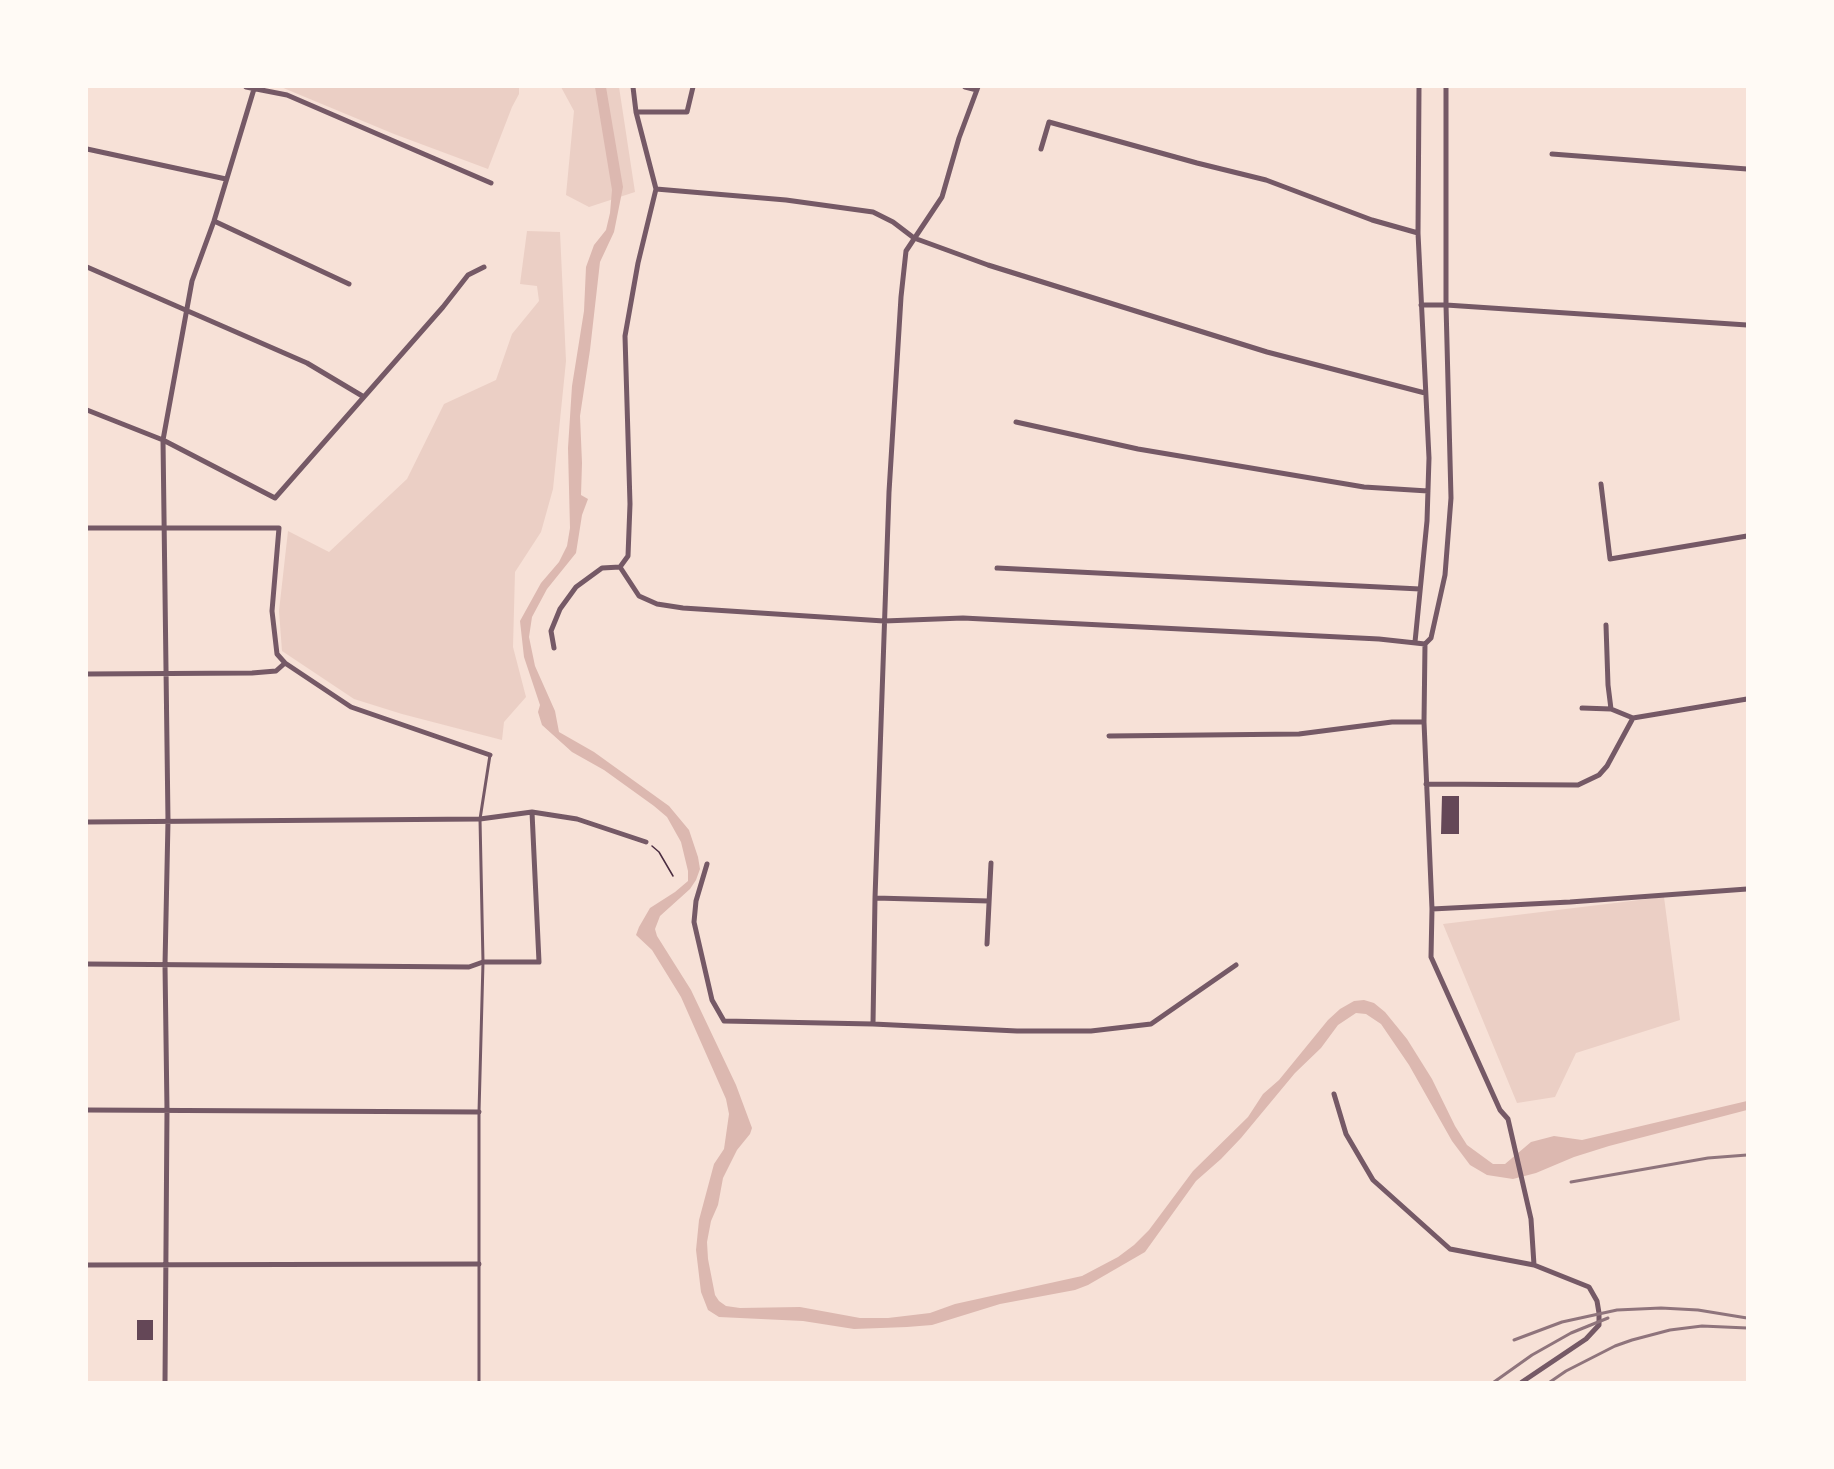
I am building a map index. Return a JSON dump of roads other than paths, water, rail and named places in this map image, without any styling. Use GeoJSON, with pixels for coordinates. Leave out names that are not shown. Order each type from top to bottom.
{"type":"FeatureCollection","features":[{"type":"Feature","properties":{"kind":"street"},"geometry":{"type":"LineString","coordinates":[[246,87],[287,95],[491,183]]}},
{"type":"Feature","properties":{"kind":"street"},"geometry":{"type":"LineString","coordinates":[[620,567],[627,556],[630,504],[625,336],[638,263],[656,189],[636,112],[633,87]]}},
{"type":"Feature","properties":{"kind":"street"},"geometry":{"type":"LineString","coordinates":[[636,112],[687,112],[693,87]]}},
{"type":"Feature","properties":{"kind":"street"},"geometry":{"type":"LineString","coordinates":[[873,1024],[884,621],[900,297],[906,250],[942,197],[959,138],[977,88],[965,87]]}},
{"type":"Feature","properties":{"kind":"street"},"geometry":{"type":"LineString","coordinates":[[1415,642],[1428,521],[1429,458],[1418,233],[1419,87]]}},
{"type":"Feature","properties":{"kind":"street"},"geometry":{"type":"LineString","coordinates":[[1446,87],[1446,305],[1451,498],[1445,575],[1431,638],[1425,644],[1424,722],[1432,909],[1431,957],[1500,1110],[1508,1119],[1531,1219],[1534,1265]]}},
{"type":"Feature","properties":{"kind":"street"},"geometry":{"type":"LineString","coordinates":[[165,1382],[167,1110],[165,964],[168,821],[163,440],[192,281],[214,221],[254,88]]}},
{"type":"Feature","properties":{"kind":"street"},"geometry":{"type":"LineString","coordinates":[[1041,149],[1049,122],[1266,180],[1372,220],[1418,233]]}},
{"type":"Feature","properties":{"kind":"street"},"geometry":{"type":"LineString","coordinates":[[87,149],[226,179]]}},
{"type":"Feature","properties":{"kind":"street"},"geometry":{"type":"LineString","coordinates":[[1552,154],[1747,169]]}},
{"type":"Feature","properties":{"kind":"street"},"geometry":{"type":"LineString","coordinates":[[656,189],[786,200],[873,212],[893,222],[914,238],[988,265],[1267,352],[1425,393]]}},
{"type":"Feature","properties":{"kind":"street"},"geometry":{"type":"LineString","coordinates":[[214,221],[349,284]]}},
{"type":"Feature","properties":{"kind":"street"},"geometry":{"type":"LineString","coordinates":[[87,267],[307,363],[364,397]]}},
{"type":"Feature","properties":{"kind":"street"},"geometry":{"type":"LineString","coordinates":[[87,410],[163,440],[275,498],[468,275],[484,267]]}},
{"type":"Feature","properties":{"kind":"street"},"geometry":{"type":"LineString","coordinates":[[1421,305],[1747,325]]}},
{"type":"Feature","properties":{"kind":"street"},"geometry":{"type":"LineString","coordinates":[[1016,422],[1149,451],[1364,487],[1428,491]]}},
{"type":"Feature","properties":{"kind":"street"},"geometry":{"type":"LineString","coordinates":[[1601,484],[1610,558],[1747,536]]}},
{"type":"Feature","properties":{"kind":"street"},"geometry":{"type":"LineString","coordinates":[[87,528],[279,528],[272,611],[277,654],[285,663],[351,707],[490,755]]}},
{"type":"Feature","properties":{"kind":"street"},"geometry":{"type":"LineString","coordinates":[[620,567],[639,596],[657,604],[683,608],[884,621],[963,618],[1425,644]]}},
{"type":"Feature","properties":{"kind":"street"},"geometry":{"type":"LineString","coordinates":[[554,648],[551,631],[560,609],[576,587],[602,568],[620,567]]}},
{"type":"Feature","properties":{"kind":"street"},"geometry":{"type":"LineString","coordinates":[[997,568],[1420,589]]}},
{"type":"Feature","properties":{"kind":"street"},"geometry":{"type":"LineString","coordinates":[[1606,625],[1611,709]]}},
{"type":"Feature","properties":{"kind":"street"},"geometry":{"type":"LineString","coordinates":[[87,674],[276,671],[285,663]]}},
{"type":"Feature","properties":{"kind":"street"},"geometry":{"type":"LineString","coordinates":[[1582,708],[1611,709],[1633,718],[1747,699]]}},
{"type":"Feature","properties":{"kind":"street"},"geometry":{"type":"LineString","coordinates":[[1426,784],[1578,785],[1599,775],[1607,766],[1633,718]]}},
{"type":"Feature","properties":{"kind":"street"},"geometry":{"type":"LineString","coordinates":[[1109,736],[1299,734],[1392,722],[1424,722]]}},
{"type":"Feature","properties":{"kind":"street"},"geometry":{"type":"LineString","coordinates":[[87,822],[480,819],[531,813],[577,819],[646,842]]}},
{"type":"Feature","properties":{"kind":"street"},"geometry":{"type":"LineString","coordinates":[[87,964],[469,967],[483,962],[539,962],[531,813]]}},
{"type":"Feature","properties":{"kind":"street"},"geometry":{"type":"LineString","coordinates":[[987,944],[991,863]]}},
{"type":"Feature","properties":{"kind":"street"},"geometry":{"type":"LineString","coordinates":[[707,864],[696,901],[694,922],[712,1000],[724,1021],[1090,1031],[1151,1024],[1236,965]]}},
{"type":"Feature","properties":{"kind":"street"},"geometry":{"type":"LineString","coordinates":[[1432,909],[1570,902],[1747,888]]}},
{"type":"Feature","properties":{"kind":"street"},"geometry":{"type":"LineString","coordinates":[[875,898],[989,901]]}},
{"type":"Feature","properties":{"kind":"street"},"geometry":{"type":"LineString","coordinates":[[1334,1094],[1346,1134],[1373,1179],[1450,1249],[1534,1265],[1589,1287],[1596,1301],[1599,1325],[1586,1339],[1522,1382]]}},
{"type":"Feature","properties":{"kind":"street"},"geometry":{"type":"LineString","coordinates":[[87,1110],[479,1112]]}},
{"type":"Feature","properties":{"kind":"street"},"geometry":{"type":"LineString","coordinates":[[87,1265],[479,1264]]}},
{"type":"Feature","properties":{"kind":"lane"},"geometry":{"type":"LineString","coordinates":[[480,1382],[479,1112],[483,962],[480,819],[490,755]]}},
{"type":"Feature","properties":{"kind":"railway"},"geometry":{"type":"LineString","coordinates":[[1571,1182],[1708,1158],[1747,1155]]}},
{"type":"Feature","properties":{"kind":"railway"},"geometry":{"type":"LineString","coordinates":[[1514,1340],[1562,1322],[1617,1310],[1661,1308],[1698,1310],[1747,1318]]}},
{"type":"Feature","properties":{"kind":"railway"},"geometry":{"type":"LineString","coordinates":[[1494,1382],[1532,1355],[1571,1333],[1608,1318]]}},
{"type":"Feature","properties":{"kind":"railway"},"geometry":{"type":"LineString","coordinates":[[1550,1382],[1566,1371],[1632,1340],[1670,1330],[1702,1326],[1747,1328]]}}]}
